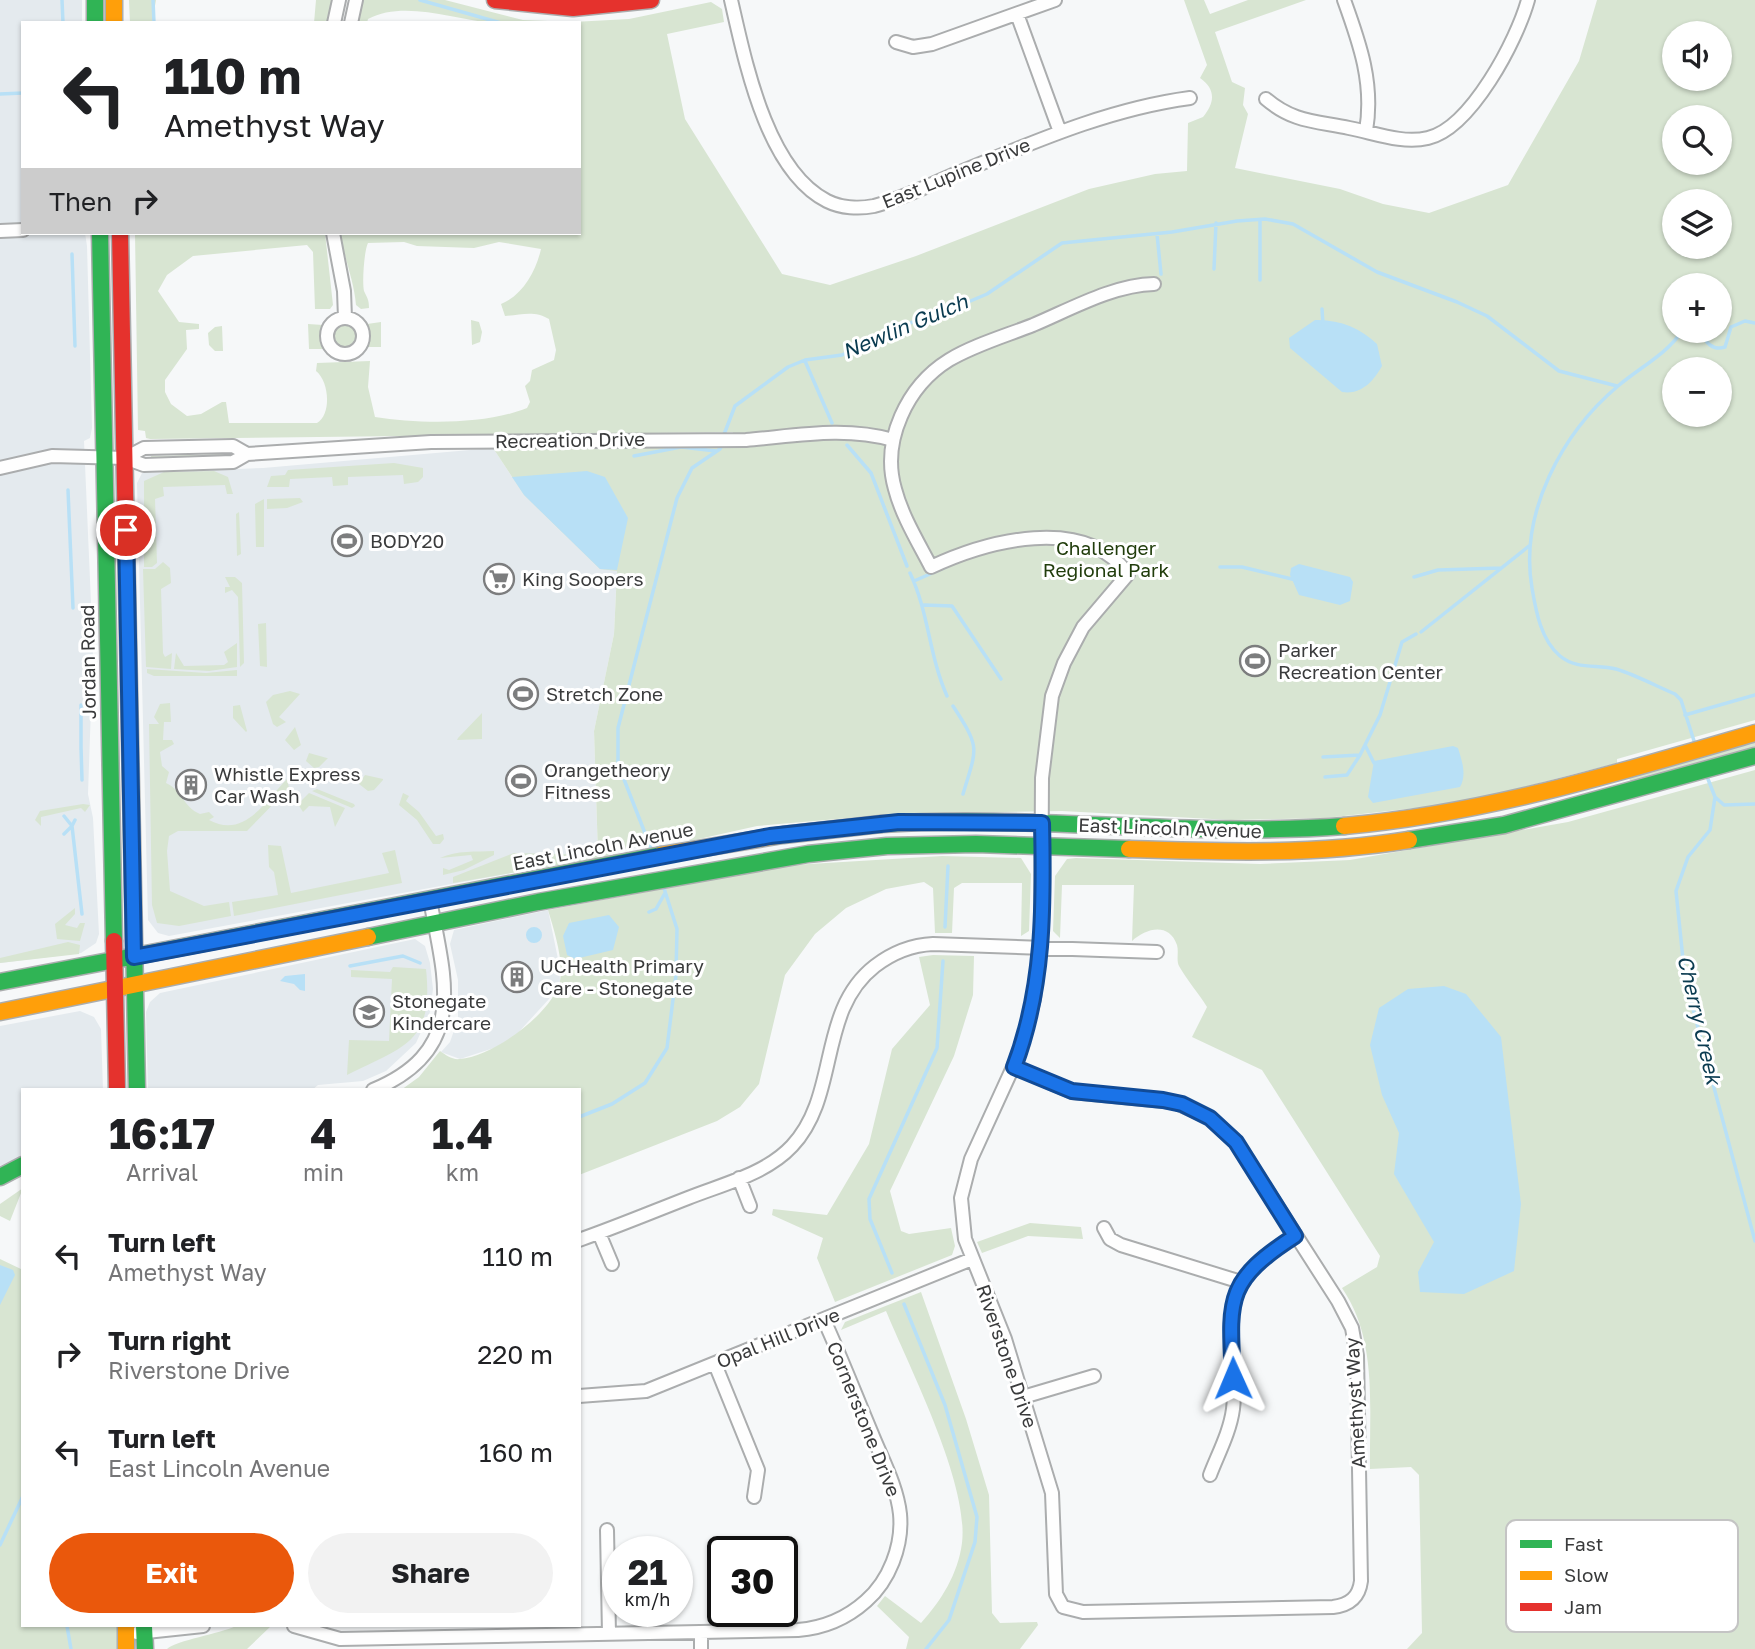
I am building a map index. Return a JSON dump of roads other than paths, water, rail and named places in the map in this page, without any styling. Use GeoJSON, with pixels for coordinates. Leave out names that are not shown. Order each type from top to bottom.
{"type":"FeatureCollection","features":[{"type":"Feature","properties":{"kind":"main road"},"geometry":{"type":"LineString","coordinates":[[95,0],[95,21]]}},
{"type":"Feature","properties":{"kind":"main road"},"geometry":{"type":"LineString","coordinates":[[114,0],[114,21]]}},
{"type":"Feature","properties":{"kind":"main road"},"geometry":{"type":"LineString","coordinates":[[495,0],[569,9],[612,7],[651,0]]}},
{"type":"Feature","properties":{"kind":"main road","name":"Jordan Road"},"geometry":{"type":"LineString","coordinates":[[100,235],[117,1088]]}},
{"type":"Feature","properties":{"kind":"main road"},"geometry":{"type":"LineString","coordinates":[[120,235],[137,1088]]}},
{"type":"Feature","properties":{"kind":"main road","name":"East Lincoln Avenue"},"geometry":{"type":"LineString","coordinates":[[0,982],[691,849],[782,835],[899,822],[1042,823],[1261,830],[1340,826],[1421,817],[1495,804],[1755,733]]}},
{"type":"Feature","properties":{"kind":"main road","name":"East Lincoln Avenue"},"geometry":{"type":"LineString","coordinates":[[0,1013],[434,923],[808,854],[887,846],[1043,845],[1261,853],[1318,852],[1468,833],[1626,793],[1755,756]]}},
{"type":"Feature","properties":{"kind":"main road"},"geometry":{"type":"LineString","coordinates":[[0,1177],[21,1166]]}},
{"type":"Feature","properties":{"kind":"main road"},"geometry":{"type":"LineString","coordinates":[[144,1629],[145,1649]]}},
{"type":"Feature","properties":{"kind":"street"},"geometry":{"type":"LineString","coordinates":[[334,21],[339,0]]}},
{"type":"Feature","properties":{"kind":"street"},"geometry":{"type":"LineString","coordinates":[[351,21],[356,0]]}},
{"type":"Feature","properties":{"kind":"street","name":"East Lupine Drive"},"geometry":{"type":"LineString","coordinates":[[731,0],[751,86],[767,123],[805,185],[834,204],[857,207],[887,202],[1060,132],[1126,110],[1190,99]]}},
{"type":"Feature","properties":{"kind":"street"},"geometry":{"type":"LineString","coordinates":[[896,43],[923,46],[1055,0]]}},
{"type":"Feature","properties":{"kind":"street"},"geometry":{"type":"LineString","coordinates":[[1344,0],[1363,52],[1368,79],[1366,131]]}},
{"type":"Feature","properties":{"kind":"street"},"geometry":{"type":"LineString","coordinates":[[1266,99],[1285,115],[1366,131],[1419,140],[1443,133],[1457,124],[1472,108],[1510,44],[1528,0]]}},
{"type":"Feature","properties":{"kind":"street"},"geometry":{"type":"LineString","coordinates":[[1017,14],[1060,132]]}},
{"type":"Feature","properties":{"kind":"street"},"geometry":{"type":"LineString","coordinates":[[0,231],[21,230]]}},
{"type":"Feature","properties":{"kind":"street"},"geometry":{"type":"LineString","coordinates":[[333,235],[344,292],[345,318]]}},
{"type":"Feature","properties":{"kind":"street"},"geometry":{"type":"LineString","coordinates":[[1042,823],[1042,778],[1048,715],[1058,679],[1088,619],[1128,574],[1103,552],[1077,542],[1055,538],[1005,544],[955,556],[931,567],[894,488],[893,440],[912,395],[948,361],[1108,295],[1135,285],[1154,284]]}},
{"type":"Feature","properties":{"kind":"street","name":"Recreation Drive"},"geometry":{"type":"LineString","coordinates":[[0,468],[52,456],[125,458],[144,464],[233,462],[247,454],[394,444],[623,439],[746,440],[794,433],[861,434],[893,440]]}},
{"type":"Feature","properties":{"kind":"street","name":"Riverstone Drive"},"geometry":{"type":"LineString","coordinates":[[1042,823],[1040,947],[1034,999],[1014,1067],[971,1159],[962,1189],[961,1224],[972,1259],[1005,1339],[1052,1493],[1056,1594],[1063,1607],[1083,1612],[1333,1607],[1354,1599]]}},
{"type":"Feature","properties":{"kind":"street"},"geometry":{"type":"LineString","coordinates":[[377,1088],[396,1079],[417,1062],[441,1021],[446,980],[430,900]]}},
{"type":"Feature","properties":{"kind":"street"},"geometry":{"type":"LineString","coordinates":[[581,1239],[739,1178],[780,1157],[806,1127],[817,1101],[843,1004],[851,989],[871,968],[899,951],[925,944],[1157,951]]}},
{"type":"Feature","properties":{"kind":"street","name":"Amethyst Way"},"geometry":{"type":"LineString","coordinates":[[1014,1067],[1072,1091],[1163,1100],[1182,1104],[1210,1118],[1236,1142],[1338,1301],[1352,1328],[1356,1346],[1361,1581],[1354,1599]]}},
{"type":"Feature","properties":{"kind":"street"},"geometry":{"type":"LineString","coordinates":[[739,1178],[750,1206]]}},
{"type":"Feature","properties":{"kind":"street"},"geometry":{"type":"LineString","coordinates":[[1104,1228],[1110,1239],[1121,1245],[1241,1282]]}},
{"type":"Feature","properties":{"kind":"street"},"geometry":{"type":"LineString","coordinates":[[599,1233],[612,1264]]}},
{"type":"Feature","properties":{"kind":"street"},"geometry":{"type":"LineString","coordinates":[[1210,1475],[1233,1407],[1231,1316],[1241,1282],[1256,1262],[1295,1236]]}},
{"type":"Feature","properties":{"kind":"street","name":"Opal Hill Drive"},"geometry":{"type":"LineString","coordinates":[[581,1396],[637,1393],[972,1259]]}},
{"type":"Feature","properties":{"kind":"street","name":"Cornerstone Drive"},"geometry":{"type":"LineString","coordinates":[[297,1627],[321,1636],[350,1632],[610,1634],[798,1630],[825,1625],[869,1599],[885,1578],[892,1563],[900,1522],[896,1494],[824,1320]]}},
{"type":"Feature","properties":{"kind":"street"},"geometry":{"type":"LineString","coordinates":[[715,1364],[758,1470],[754,1497]]}},
{"type":"Feature","properties":{"kind":"street"},"geometry":{"type":"LineString","coordinates":[[1023,1397],[1094,1376]]}},
{"type":"Feature","properties":{"kind":"street"},"geometry":{"type":"LineString","coordinates":[[607,1530],[610,1634]]}},
{"type":"Feature","properties":{"kind":"street"},"geometry":{"type":"LineString","coordinates":[[126,1636],[144,1629],[183,1627]]}},
{"type":"Feature","properties":{"kind":"street"},"geometry":{"type":"LineString","coordinates":[[701,1632],[701,1649]]}},
{"type":"Feature","properties":{"kind":"water"},"geometry":{"type":"Polygon","coordinates":[[[1315,320],[1349,326],[1364,333],[1377,344],[1382,366],[1366,386],[1355,391],[1342,392],[1290,348],[1289,338],[1315,320]]]}},
{"type":"Feature","properties":{"kind":"water"},"geometry":{"type":"Polygon","coordinates":[[[587,471],[605,477],[628,518],[617,570],[600,569],[524,495],[512,477],[587,471]]]}},
{"type":"Feature","properties":{"kind":"water"},"geometry":{"type":"Polygon","coordinates":[[[1299,564],[1350,577],[1353,582],[1350,601],[1340,605],[1299,595],[1290,575],[1291,568],[1299,564]]]}},
{"type":"Feature","properties":{"kind":"water"},"geometry":{"type":"Polygon","coordinates":[[[1453,746],[1458,748],[1463,768],[1460,787],[1373,803],[1368,797],[1374,761],[1453,746]]]}},
{"type":"Feature","properties":{"kind":"water"},"geometry":{"type":"Polygon","coordinates":[[[609,915],[619,927],[613,950],[575,959],[567,955],[563,936],[569,923],[609,915]]]}},
{"type":"Feature","properties":{"kind":"water"},"geometry":{"type":"Polygon","coordinates":[[[531,927],[537,927],[542,935],[540,941],[531,943],[526,938],[526,932],[531,927]]]}},
{"type":"Feature","properties":{"kind":"water"},"geometry":{"type":"Polygon","coordinates":[[[305,974],[305,991],[294,984],[280,981],[285,976],[305,974]]]}},
{"type":"Feature","properties":{"kind":"water"},"geometry":{"type":"Polygon","coordinates":[[[1444,986],[1466,994],[1501,1037],[1521,1204],[1514,1271],[1464,1294],[1420,1292],[1418,1272],[1434,1242],[1394,1174],[1399,1133],[1382,1095],[1370,1045],[1379,1008],[1408,989],[1444,986]]]}},
{"type":"Feature","properties":{"kind":"water"},"geometry":{"type":"Polygon","coordinates":[[[0,1265],[13,1270],[15,1275],[0,1305],[0,1265]]]}},
{"type":"Feature","properties":{"kind":"waterway"},"geometry":{"type":"LineString","coordinates":[[62,0],[63,21]]}},
{"type":"Feature","properties":{"kind":"waterway"},"geometry":{"type":"LineString","coordinates":[[153,0],[154,21]]}},
{"type":"Feature","properties":{"kind":"waterway"},"geometry":{"type":"LineString","coordinates":[[420,0],[494,21]]}},
{"type":"Feature","properties":{"kind":"waterway"},"geometry":{"type":"LineString","coordinates":[[0,94],[21,93]]}},
{"type":"Feature","properties":{"kind":"waterway","name":"Newlin Gulch"},"geometry":{"type":"LineString","coordinates":[[723,437],[735,406],[788,367],[805,360],[842,355],[936,311],[961,305],[987,294],[1062,243],[1265,219],[1293,224],[1377,272],[1487,316],[1559,371],[1617,386]]}},
{"type":"Feature","properties":{"kind":"waterway"},"geometry":{"type":"LineString","coordinates":[[1260,220],[1260,280]]}},
{"type":"Feature","properties":{"kind":"waterway"},"geometry":{"type":"LineString","coordinates":[[1214,269],[1216,223]]}},
{"type":"Feature","properties":{"kind":"waterway"},"geometry":{"type":"LineString","coordinates":[[1157,234],[1161,274]]}},
{"type":"Feature","properties":{"kind":"waterway"},"geometry":{"type":"LineString","coordinates":[[72,254],[75,346]]}},
{"type":"Feature","properties":{"kind":"waterway"},"geometry":{"type":"LineString","coordinates":[[1322,309],[1323,324]]}},
{"type":"Feature","properties":{"kind":"waterway","name":"Cherry Creek"},"geometry":{"type":"LineString","coordinates":[[1732,327],[1745,321],[1755,323]]}},
{"type":"Feature","properties":{"kind":"waterway","name":"Cherry Creek"},"geometry":{"type":"LineString","coordinates":[[1672,343],[1598,405],[1563,451],[1549,476],[1539,504],[1532,531],[1530,560],[1538,616],[1548,642],[1560,656],[1580,665],[1616,669],[1675,694],[1681,700],[1695,744]]}},
{"type":"Feature","properties":{"kind":"waterway","name":"Cherry Creek"},"geometry":{"type":"LineString","coordinates":[[1708,343],[1717,348],[1725,347],[1726,343]]}},
{"type":"Feature","properties":{"kind":"waterway"},"geometry":{"type":"LineString","coordinates":[[805,361],[832,423]]}},
{"type":"Feature","properties":{"kind":"waterway","name":"Newlin Gulch"},"geometry":{"type":"LineString","coordinates":[[652,851],[618,764],[618,728],[677,498],[692,468],[722,445]]}},
{"type":"Feature","properties":{"kind":"waterway"},"geometry":{"type":"LineString","coordinates":[[847,445],[871,473],[907,566]]}},
{"type":"Feature","properties":{"kind":"waterway"},"geometry":{"type":"LineString","coordinates":[[634,456],[681,447],[716,451]]}},
{"type":"Feature","properties":{"kind":"waterway"},"geometry":{"type":"LineString","coordinates":[[68,490],[73,608]]}},
{"type":"Feature","properties":{"kind":"waterway"},"geometry":{"type":"LineString","coordinates":[[1421,632],[1529,546]]}},
{"type":"Feature","properties":{"kind":"waterway"},"geometry":{"type":"LineString","coordinates":[[914,581],[946,567]]}},
{"type":"Feature","properties":{"kind":"waterway"},"geometry":{"type":"LineString","coordinates":[[1220,567],[1242,567],[1296,580]]}},
{"type":"Feature","properties":{"kind":"waterway"},"geometry":{"type":"LineString","coordinates":[[1414,577],[1438,570],[1501,568]]}},
{"type":"Feature","properties":{"kind":"waterway"},"geometry":{"type":"LineString","coordinates":[[910,573],[947,696]]}},
{"type":"Feature","properties":{"kind":"waterway"},"geometry":{"type":"LineString","coordinates":[[924,605],[952,606],[1001,679]]}},
{"type":"Feature","properties":{"kind":"waterway"},"geometry":{"type":"LineString","coordinates":[[1323,757],[1360,755],[1380,715],[1402,642],[1416,634]]}},
{"type":"Feature","properties":{"kind":"waterway"},"geometry":{"type":"LineString","coordinates":[[1685,715],[1755,695]]}},
{"type":"Feature","properties":{"kind":"waterway"},"geometry":{"type":"LineString","coordinates":[[81,705],[81,750]]}},
{"type":"Feature","properties":{"kind":"waterway"},"geometry":{"type":"LineString","coordinates":[[953,706],[968,731],[974,748],[963,794]]}},
{"type":"Feature","properties":{"kind":"waterway"},"geometry":{"type":"LineString","coordinates":[[1365,745],[1374,763]]}},
{"type":"Feature","properties":{"kind":"waterway"},"geometry":{"type":"LineString","coordinates":[[81,747],[82,780]]}},
{"type":"Feature","properties":{"kind":"waterway"},"geometry":{"type":"LineString","coordinates":[[1325,777],[1347,775],[1360,755]]}},
{"type":"Feature","properties":{"kind":"waterway","name":"Cherry Creek"},"geometry":{"type":"LineString","coordinates":[[1706,774],[1715,797],[1710,830],[1688,857],[1676,891],[1685,979],[1755,1241]]}},
{"type":"Feature","properties":{"kind":"waterway"},"geometry":{"type":"LineString","coordinates":[[1715,797],[1724,805],[1755,804]]}},
{"type":"Feature","properties":{"kind":"waterway"},"geometry":{"type":"LineString","coordinates":[[64,816],[72,826],[75,820]]}},
{"type":"Feature","properties":{"kind":"waterway"},"geometry":{"type":"LineString","coordinates":[[72,826],[82,914]]}},
{"type":"Feature","properties":{"kind":"waterway"},"geometry":{"type":"LineString","coordinates":[[64,834],[72,826]]}},
{"type":"Feature","properties":{"kind":"waterway"},"geometry":{"type":"LineString","coordinates":[[945,927],[948,866]]}},
{"type":"Feature","properties":{"kind":"waterway","name":"Newlin Gulch"},"geometry":{"type":"LineString","coordinates":[[581,1116],[612,1104],[645,1083],[667,1048],[676,975],[677,929],[663,885]]}},
{"type":"Feature","properties":{"kind":"waterway"},"geometry":{"type":"LineString","coordinates":[[649,912],[656,909],[665,893]]}},
{"type":"Feature","properties":{"kind":"waterway"},"geometry":{"type":"LineString","coordinates":[[350,966],[403,956],[420,963]]}},
{"type":"Feature","properties":{"kind":"waterway"},"geometry":{"type":"LineString","coordinates":[[892,1273],[870,1219],[869,1199],[937,1048],[943,961]]}},
{"type":"Feature","properties":{"kind":"waterway"},"geometry":{"type":"LineString","coordinates":[[904,1304],[945,1405],[977,1517],[975,1542],[949,1620],[926,1649]]}},
{"type":"Feature","properties":{"kind":"waterway","name":"Newlin Gulch"},"geometry":{"type":"LineString","coordinates":[[0,1545],[21,1500]]}},
{"type":"Feature","properties":{"kind":"waterway"},"geometry":{"type":"LineString","coordinates":[[67,1627],[71,1649]]}},
{"type":"Feature","properties":{"kind":"place","name":"BODY20"},"geometry":{"type":"Point","coordinates":[347,541]}},
{"type":"Feature","properties":{"kind":"place","name":"King Soopers"},"geometry":{"type":"Point","coordinates":[499,579]}},
{"type":"Feature","properties":{"kind":"place","name":"Parker Recreation Center"},"geometry":{"type":"Point","coordinates":[1255,661]}},
{"type":"Feature","properties":{"kind":"place","name":"Stretch Zone"},"geometry":{"type":"Point","coordinates":[523,694]}},
{"type":"Feature","properties":{"kind":"place","name":"Orangetheory Fitness"},"geometry":{"type":"Point","coordinates":[521,781]}},
{"type":"Feature","properties":{"kind":"place","name":"Whistle Express Car Wash"},"geometry":{"type":"Point","coordinates":[191,785]}},
{"type":"Feature","properties":{"kind":"place","name":"UCHealth Primary Care - Stonegate"},"geometry":{"type":"Point","coordinates":[517,977]}},
{"type":"Feature","properties":{"kind":"place","name":"Stonegate Kindercare"},"geometry":{"type":"Point","coordinates":[369,1012]}},
{"type":"Feature","properties":{"kind":"park label","name":"Challenger Regional Park"},"geometry":{"type":"Point","coordinates":[1106,559]}}]}
